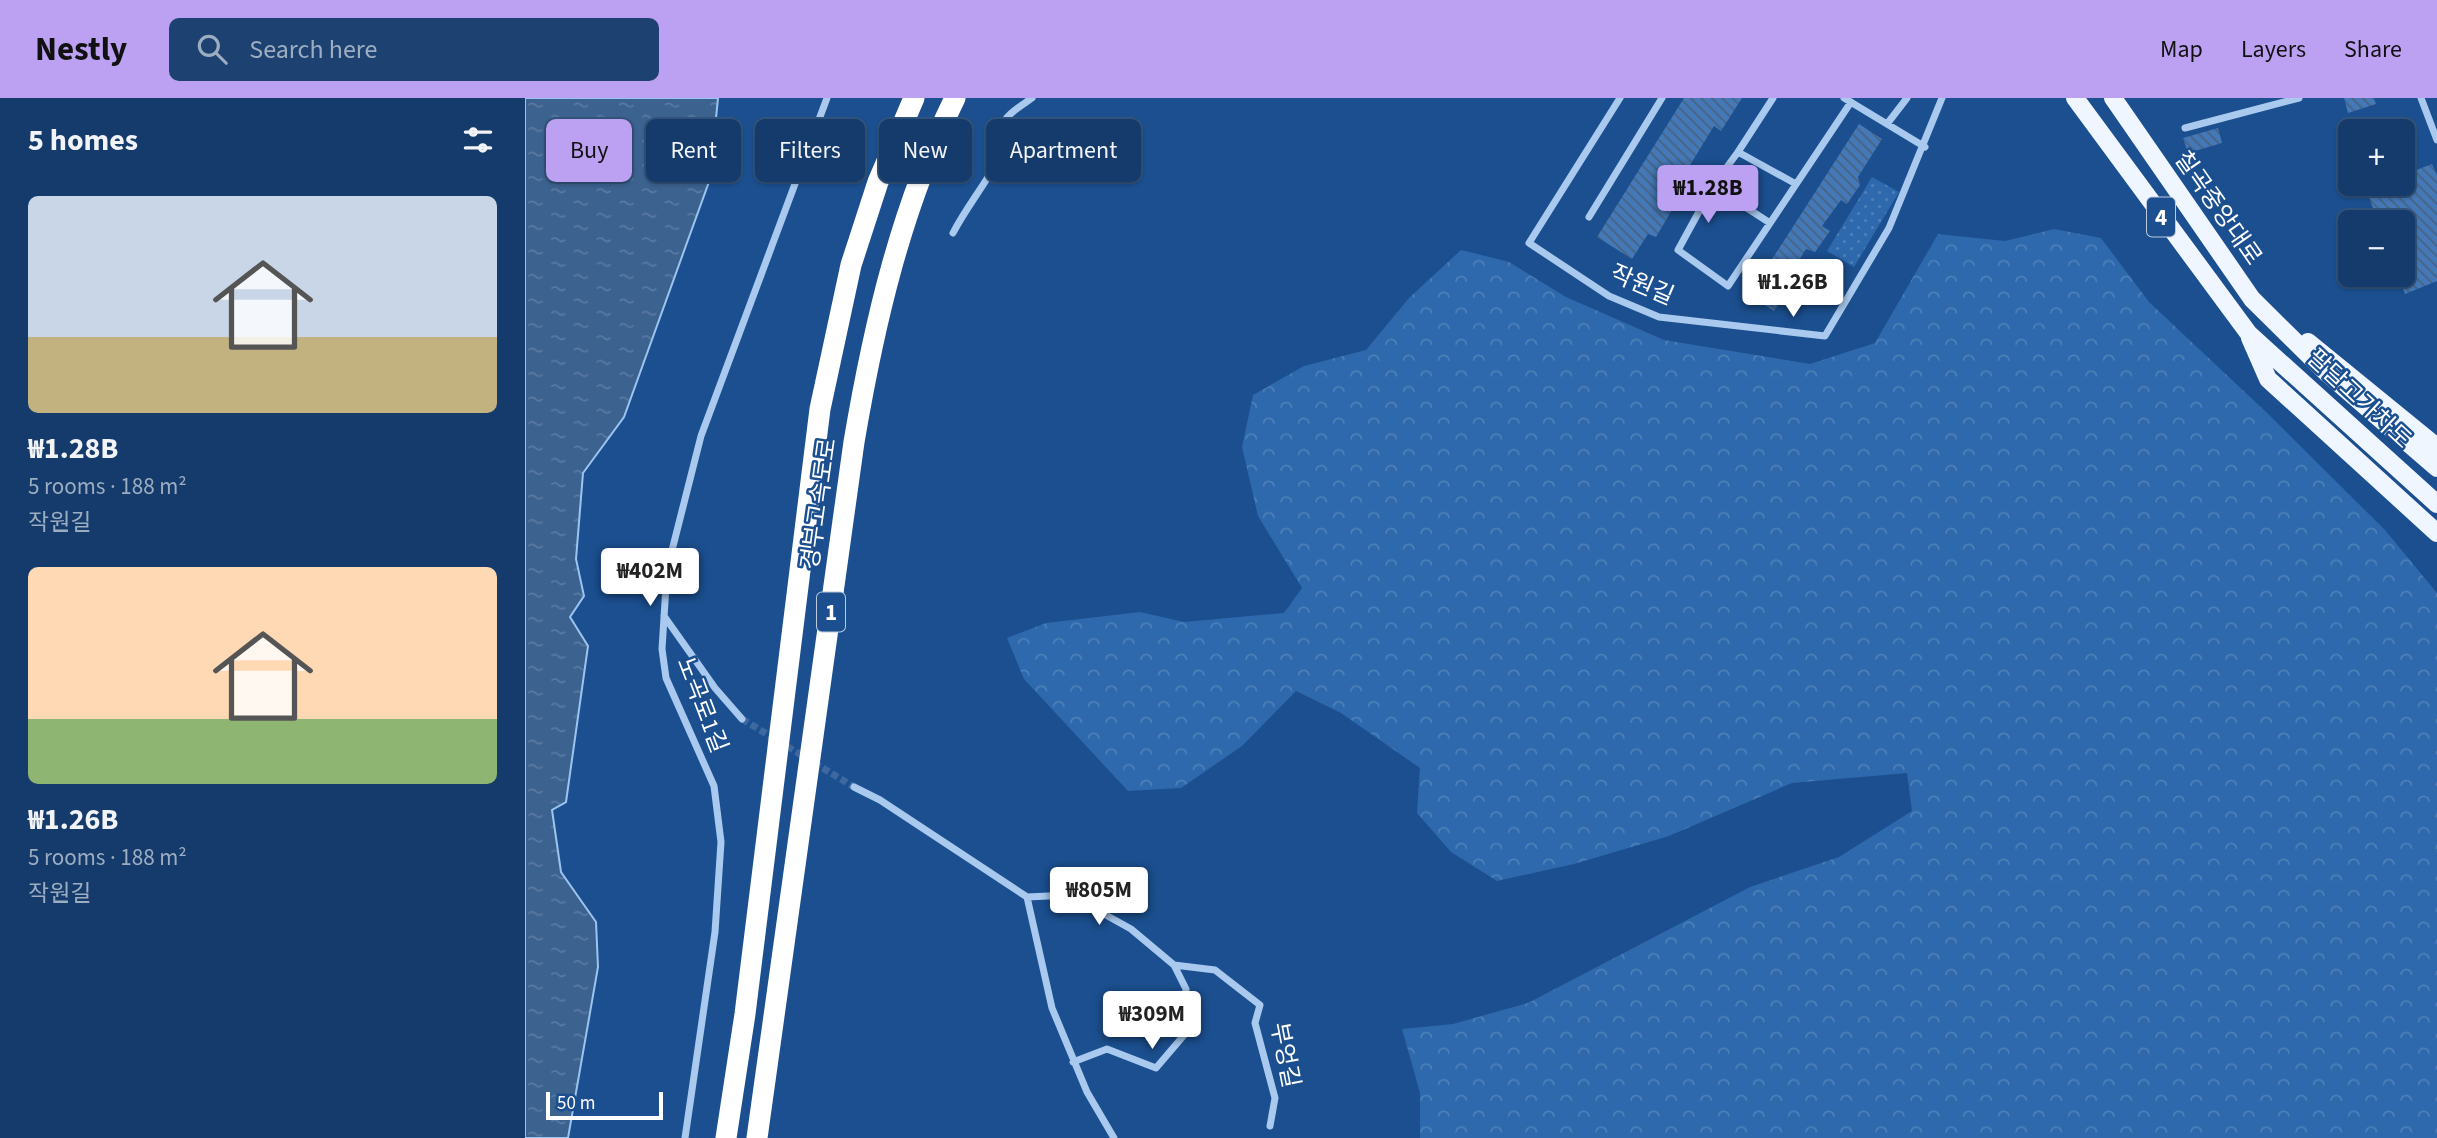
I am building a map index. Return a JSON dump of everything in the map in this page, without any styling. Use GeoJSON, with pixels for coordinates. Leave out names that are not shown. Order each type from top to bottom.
{"type":"FeatureCollection","features":[{"type":"Feature","properties":{"kind":"highway","name":"경부고속도로"},"geometry":{"type":"LineString","coordinates":[[726,1138],[745,1014],[820,409],[851,265],[878,183],[914,98]]}},
{"type":"Feature","properties":{"kind":"highway","name":"경부고속도로"},"geometry":{"type":"LineString","coordinates":[[757,1138],[854,442],[871,341],[893,259],[917,188],[955,98]]}},
{"type":"Feature","properties":{"kind":"main road","name":"칠곡중앙대로"},"geometry":{"type":"LineString","coordinates":[[2075,98],[2249,334],[2279,359]]}},
{"type":"Feature","properties":{"kind":"main road","name":"칠곡중앙대로"},"geometry":{"type":"LineString","coordinates":[[2113,98],[2252,299],[2292,339]]}},
{"type":"Feature","properties":{"kind":"main road"},"geometry":{"type":"LineString","coordinates":[[2252,299],[2334,361],[2437,447]]}},
{"type":"Feature","properties":{"kind":"main road"},"geometry":{"type":"LineString","coordinates":[[2249,334],[2268,379],[2437,533]]}},
{"type":"Feature","properties":{"kind":"main road","name":"팔달고가차도"},"geometry":{"type":"LineString","coordinates":[[2292,339],[2328,374],[2437,468]]}},
{"type":"Feature","properties":{"kind":"main road","name":"팔달고가차도"},"geometry":{"type":"LineString","coordinates":[[2279,359],[2437,504]]}},
{"type":"Feature","properties":{"kind":"street","name":"노곡로1길"},"geometry":{"type":"LineString","coordinates":[[685,1138],[716,932],[721,842],[714,786],[666,678],[662,649],[667,570],[701,436],[827,98]]}},
{"type":"Feature","properties":{"kind":"street"},"geometry":{"type":"LineString","coordinates":[[953,233],[970,200],[994,168],[999,153],[1000,128],[1010,114],[1032,98]]}},
{"type":"Feature","properties":{"kind":"street","name":"작원길"},"geometry":{"type":"LineString","coordinates":[[1620,98],[1529,243],[1609,296],[1659,317],[1825,336],[1889,228],[1942,98]]}},
{"type":"Feature","properties":{"kind":"street"},"geometry":{"type":"LineString","coordinates":[[1589,217],[1663,98]]}},
{"type":"Feature","properties":{"kind":"street"},"geometry":{"type":"LineString","coordinates":[[1773,98],[1713,186],[1678,250],[1728,286],[1796,184],[1847,100],[1924,147]]}},
{"type":"Feature","properties":{"kind":"street"},"geometry":{"type":"LineString","coordinates":[[1887,124],[1907,98]]}},
{"type":"Feature","properties":{"kind":"street"},"geometry":{"type":"LineString","coordinates":[[2185,128],[2299,98]]}},
{"type":"Feature","properties":{"kind":"street"},"geometry":{"type":"LineString","coordinates":[[2421,98],[2437,140]]}},
{"type":"Feature","properties":{"kind":"street"},"geometry":{"type":"LineString","coordinates":[[1738,152],[1796,184]]}},
{"type":"Feature","properties":{"kind":"street"},"geometry":{"type":"LineString","coordinates":[[1713,186],[1770,223]]}},
{"type":"Feature","properties":{"kind":"street"},"geometry":{"type":"LineString","coordinates":[[663,615],[715,688],[742,719]]}},
{"type":"Feature","properties":{"kind":"street"},"geometry":{"type":"LineString","coordinates":[[854,787],[880,800],[1027,897],[1070,895],[1131,929],[1174,965],[1186,989],[1185,1034],[1156,1068],[1107,1049],[1073,1062]]}},
{"type":"Feature","properties":{"kind":"street"},"geometry":{"type":"LineString","coordinates":[[1027,897],[1052,1008],[1073,1062],[1114,1138]]}},
{"type":"Feature","properties":{"kind":"street","name":"부엉길"},"geometry":{"type":"LineString","coordinates":[[1174,965],[1215,970],[1261,1005],[1255,1023],[1275,1098],[1270,1126]]}},
{"type":"Feature","properties":{"kind":"green space"},"geometry":{"type":"Polygon","coordinates":[[[1872,177],[1899,192],[1854,267],[1827,251],[1872,177]]]}},
{"type":"Feature","properties":{"kind":"green space"},"geometry":{"type":"Polygon","coordinates":[[[2054,229],[2101,238],[2149,302],[2265,411],[2385,530],[2437,593],[2437,1138],[1420,1138],[1420,1093],[1402,1029],[1453,1024],[1528,1003],[1750,887],[1839,857],[1912,811],[1907,773],[1792,783],[1669,836],[1574,864],[1497,881],[1451,852],[1417,813],[1420,768],[1341,713],[1296,691],[1242,746],[1181,788],[1128,791],[1024,679],[1007,638],[1046,623],[1140,612],[1184,622],[1284,613],[1302,588],[1258,516],[1242,447],[1253,395],[1304,366],[1366,350],[1409,298],[1461,250],[1509,262],[1566,297],[1664,340],[1810,364],[1875,343],[1938,234],[2005,241],[2054,229]]]}},
{"type":"Feature","properties":{"kind":"water"},"geometry":{"type":"Polygon","coordinates":[[[525,98],[718,98],[716,119],[646,119],[646,182],[709,182],[624,417],[583,473],[576,559],[584,596],[570,617],[588,646],[566,802],[552,810],[561,872],[596,922],[598,967],[568,1138],[525,1138],[525,98]]]}},
{"type":"Feature","properties":{"kind":"building"},"geometry":{"type":"Polygon","coordinates":[[[1684,98],[1742,98],[1721,131],[1714,126],[1665,206],[1672,210],[1656,237],[1648,234],[1632,259],[1597,237],[1684,98]]]}},
{"type":"Feature","properties":{"kind":"building"},"geometry":{"type":"Polygon","coordinates":[[[2344,98],[2374,98],[2376,104],[2348,113],[2344,98]]]}},
{"type":"Feature","properties":{"kind":"building"},"geometry":{"type":"Polygon","coordinates":[[[1859,124],[1882,139],[1858,177],[1860,185],[1847,204],[1841,200],[1822,226],[1830,231],[1815,252],[1806,249],[1783,286],[1788,289],[1774,311],[1749,295],[1859,124]]]}},
{"type":"Feature","properties":{"kind":"building"},"geometry":{"type":"Polygon","coordinates":[[[2218,128],[2222,143],[2188,153],[2183,138],[2218,128]]]}},
{"type":"Feature","properties":{"kind":"building"},"geometry":{"type":"Polygon","coordinates":[[[2432,164],[2437,175],[2437,281],[2405,294],[2402,287],[2415,287],[2415,210],[2374,210],[2369,196],[2415,196],[2415,170],[2432,164]]]}},
{"type":"Feature","properties":{"kind":"tunnel"},"geometry":{"type":"LineString","coordinates":[[742,719],[854,787]]}}]}
